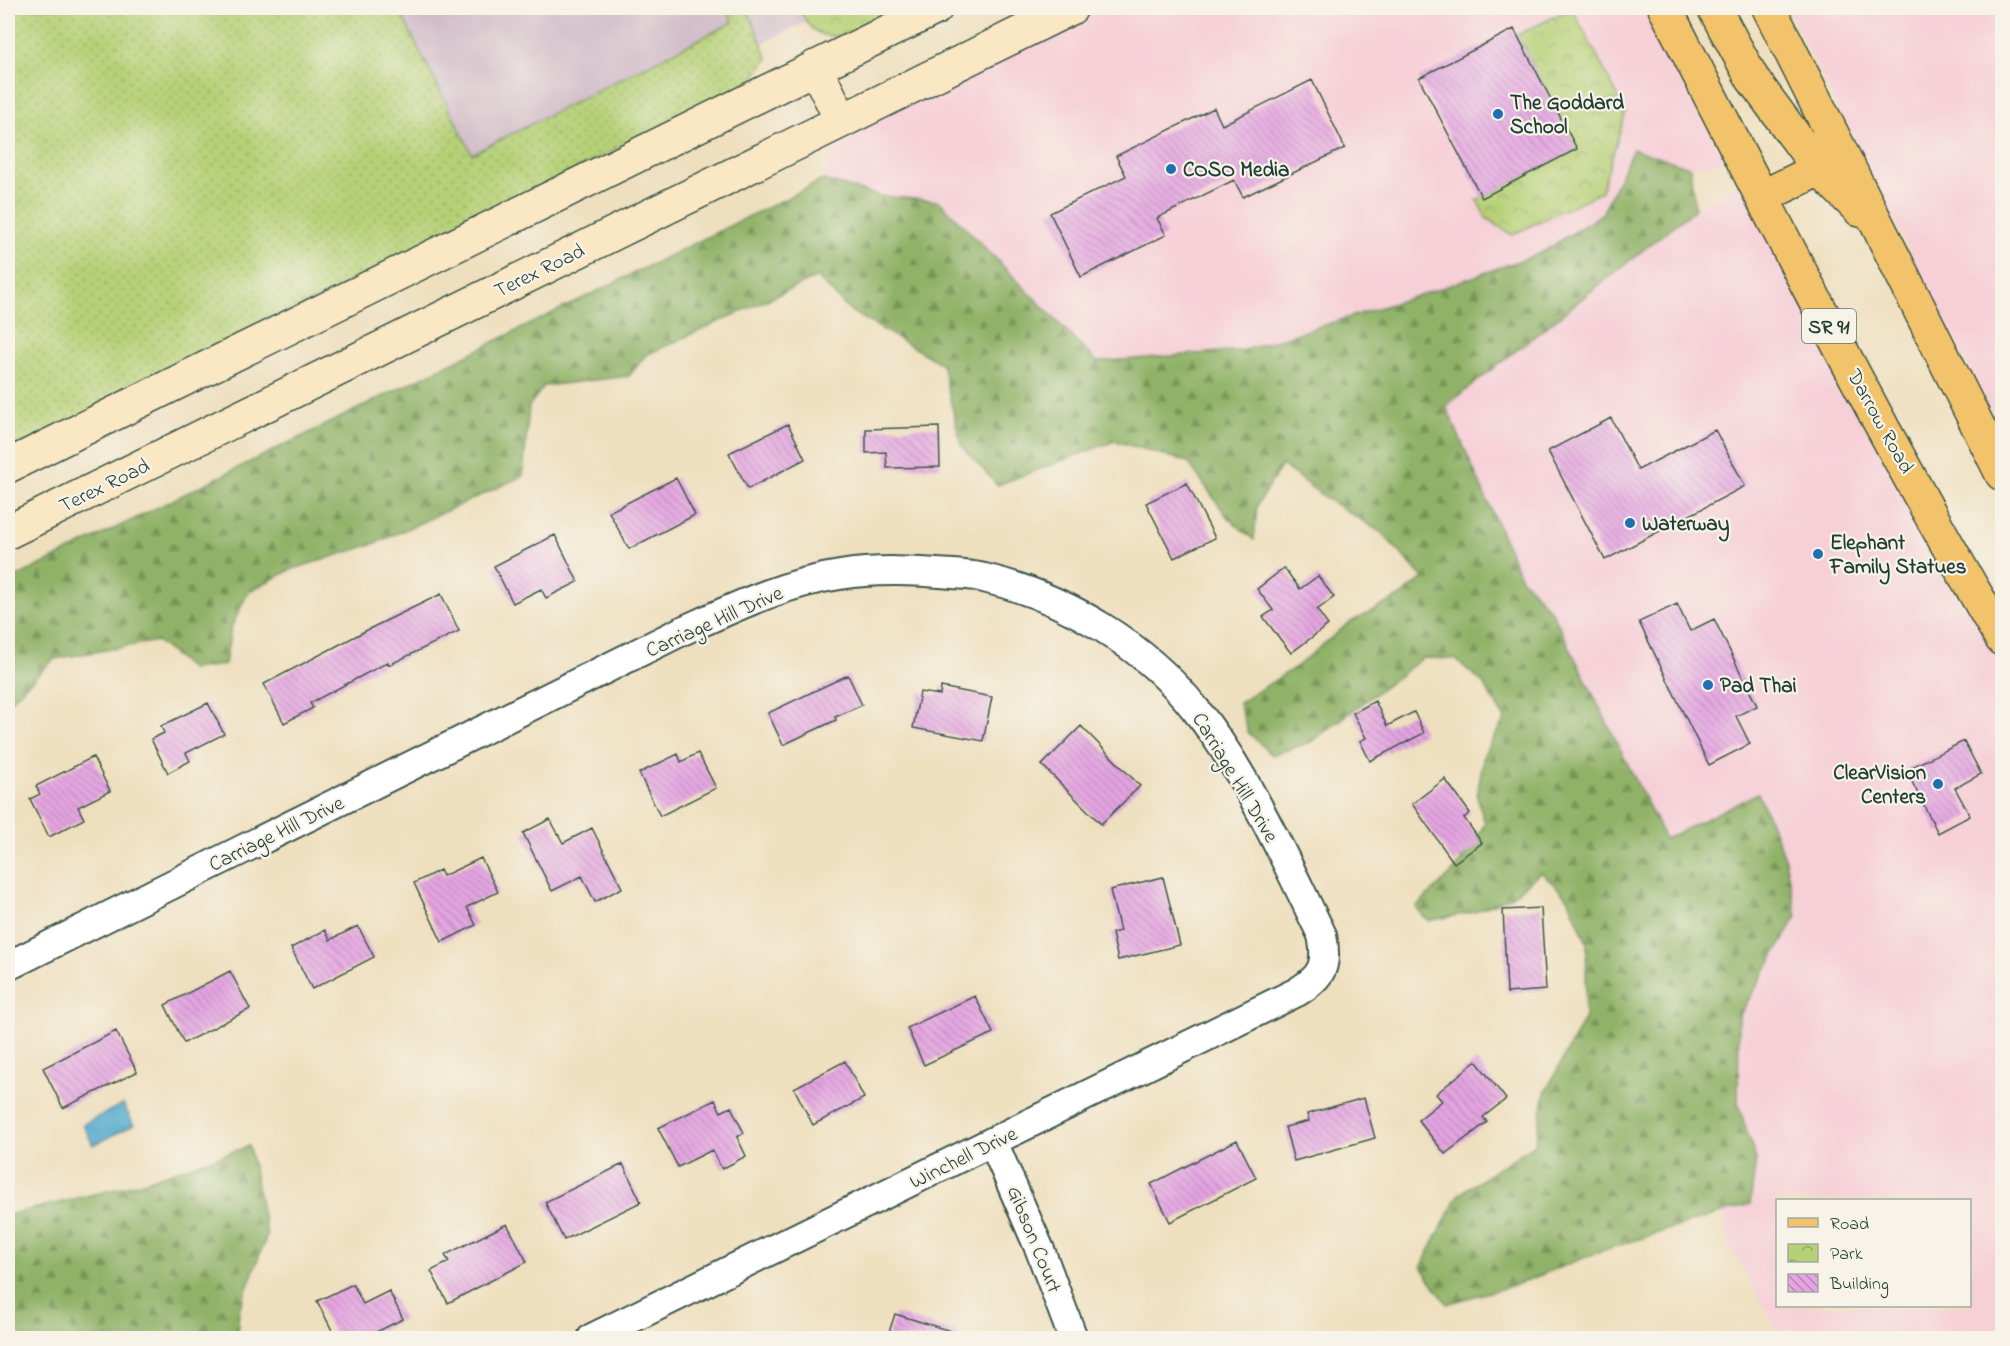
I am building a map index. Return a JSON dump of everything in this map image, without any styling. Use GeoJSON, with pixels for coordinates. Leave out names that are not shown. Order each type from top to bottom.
{"type":"FeatureCollection","features":[{"type":"Feature","properties":{"kind":"main road","name":"Darrow Road"},"geometry":{"type":"LineString","coordinates":[[1665,8],[1833,333],[1957,560],[2002,635]]}},
{"type":"Feature","properties":{"kind":"main road"},"geometry":{"type":"LineString","coordinates":[[1714,8],[1752,78],[1819,169],[1881,231]]}},
{"type":"Feature","properties":{"kind":"main road"},"geometry":{"type":"LineString","coordinates":[[1769,8],[2002,474]]}},
{"type":"Feature","properties":{"kind":"main road"},"geometry":{"type":"LineString","coordinates":[[1762,197],[1819,169]]}},
{"type":"Feature","properties":{"kind":"street"},"geometry":{"type":"LineString","coordinates":[[8,466],[936,8]]}},
{"type":"Feature","properties":{"kind":"street","name":"Terex Road"},"geometry":{"type":"LineString","coordinates":[[8,532],[1071,8]]}},
{"type":"Feature","properties":{"kind":"street"},"geometry":{"type":"LineString","coordinates":[[815,67],[842,121]]}},
{"type":"Feature","properties":{"kind":"street","name":"Carriage Hill Drive"},"geometry":{"type":"LineString","coordinates":[[8,966],[682,631],[741,604],[787,588],[838,575],[896,571],[983,577],[1035,594],[1083,616],[1137,651],[1174,684],[1197,711],[1248,788],[1322,935],[1326,950],[1324,964]]}},
{"type":"Feature","properties":{"kind":"street","name":"Winchell Drive"},"geometry":{"type":"LineString","coordinates":[[592,1338],[1297,992],[1311,984],[1319,975],[1324,964]]}},
{"type":"Feature","properties":{"kind":"street","name":"Gibson Court"},"geometry":{"type":"LineString","coordinates":[[993,1142],[1040,1250],[1073,1338]]}},
{"type":"Feature","properties":{"kind":"shaded area"},"geometry":{"type":"Polygon","coordinates":[[[8,8],[799,8],[806,22],[8,410],[8,8]]]}},
{"type":"Feature","properties":{"kind":"shaded area"},"geometry":{"type":"Polygon","coordinates":[[[1071,8],[1665,8],[1743,158],[1690,167],[1633,149],[1602,215],[1541,253],[1439,289],[1245,350],[1097,362],[939,201],[880,196],[823,180],[842,121],[1071,8]]]}},
{"type":"Feature","properties":{"kind":"shaded area"},"geometry":{"type":"Polygon","coordinates":[[[1787,8],[2002,8],[2002,433],[1787,8]]]}},
{"type":"Feature","properties":{"kind":"shaded area"},"geometry":{"type":"Polygon","coordinates":[[[1742,181],[1866,425],[2002,660],[2002,1338],[1782,1338],[1729,1245],[1663,960],[1525,606],[1426,403],[1695,209],[1742,181]]]}},
{"type":"Feature","properties":{"kind":"green space"},"geometry":{"type":"Polygon","coordinates":[[[8,8],[398,8],[472,154],[733,22],[726,8],[747,8],[768,59],[749,83],[8,453],[8,8]]]}},
{"type":"Feature","properties":{"kind":"green space"},"geometry":{"type":"Polygon","coordinates":[[[799,8],[911,8],[866,29],[840,36],[829,36],[812,28],[799,8]]]}},
{"type":"Feature","properties":{"kind":"green space"},"geometry":{"type":"Polygon","coordinates":[[[1572,8],[1626,112],[1601,192],[1512,235],[1486,218],[1477,200],[1576,149],[1517,35],[1572,8]]]}},
{"type":"Feature","properties":{"kind":"green space"},"geometry":{"type":"Polygon","coordinates":[[[1633,149],[1690,167],[1695,209],[1446,406],[1521,578],[1552,612],[1665,839],[1758,793],[1784,855],[1797,916],[1739,1016],[1738,1104],[1756,1159],[1750,1204],[1601,1251],[1518,1284],[1447,1304],[1421,1267],[1458,1195],[1535,1144],[1545,1093],[1585,1017],[1587,943],[1568,898],[1541,872],[1512,896],[1474,912],[1428,921],[1416,907],[1454,871],[1485,824],[1477,796],[1484,754],[1505,719],[1482,682],[1455,659],[1423,658],[1311,742],[1272,755],[1248,732],[1239,703],[1296,667],[1349,623],[1399,597],[1423,578],[1382,533],[1324,497],[1282,465],[1257,505],[1254,540],[1228,518],[1188,462],[1115,441],[997,485],[961,445],[942,364],[849,310],[817,277],[646,355],[629,376],[544,386],[529,406],[523,476],[376,543],[290,570],[248,592],[231,628],[225,665],[191,669],[157,641],[54,659],[8,703],[8,581],[823,180],[880,196],[939,201],[1097,362],[1245,350],[1439,289],[1541,253],[1602,214],[1633,149]]]}},
{"type":"Feature","properties":{"kind":"green space"},"geometry":{"type":"Polygon","coordinates":[[[249,1146],[267,1235],[239,1310],[237,1338],[8,1338],[8,1215],[140,1183],[249,1146]]]}},
{"type":"Feature","properties":{"kind":"water"},"geometry":{"type":"Polygon","coordinates":[[[123,1104],[134,1125],[93,1145],[83,1124],[123,1104]]]}},
{"type":"Feature","properties":{"kind":"building","name":"The Goddard School"},"geometry":{"type":"Polygon","coordinates":[[[1514,29],[1577,149],[1482,198],[1419,78],[1514,29]]]}},
{"type":"Feature","properties":{"kind":"building"},"geometry":{"type":"Polygon","coordinates":[[[1312,80],[1345,148],[1243,197],[1234,180],[1157,218],[1166,235],[1081,277],[1050,213],[1126,176],[1116,156],[1214,108],[1222,125],[1312,80]]]}},
{"type":"Feature","properties":{"kind":"building","name":"Waterway"},"geometry":{"type":"Polygon","coordinates":[[[1611,418],[1638,470],[1715,430],[1745,486],[1605,560],[1548,451],[1611,418]]]}},
{"type":"Feature","properties":{"kind":"building"},"geometry":{"type":"Polygon","coordinates":[[[788,424],[805,459],[748,489],[729,453],[788,424]]]}},
{"type":"Feature","properties":{"kind":"building"},"geometry":{"type":"Polygon","coordinates":[[[939,427],[940,467],[887,468],[886,452],[866,453],[866,429],[939,427]]]}},
{"type":"Feature","properties":{"kind":"building"},"geometry":{"type":"Polygon","coordinates":[[[676,478],[695,515],[629,549],[609,512],[676,478]]]}},
{"type":"Feature","properties":{"kind":"building"},"geometry":{"type":"Polygon","coordinates":[[[1187,483],[1215,538],[1174,558],[1146,503],[1187,483]]]}},
{"type":"Feature","properties":{"kind":"building"},"geometry":{"type":"Polygon","coordinates":[[[555,535],[578,582],[546,598],[541,589],[513,603],[494,566],[555,535]]]}},
{"type":"Feature","properties":{"kind":"building"},"geometry":{"type":"Polygon","coordinates":[[[1284,568],[1300,589],[1318,576],[1334,597],[1317,610],[1328,625],[1291,653],[1263,617],[1273,610],[1257,589],[1284,568]]]}},
{"type":"Feature","properties":{"kind":"building"},"geometry":{"type":"Polygon","coordinates":[[[441,594],[459,631],[389,665],[388,662],[310,703],[313,708],[284,723],[264,684],[441,594]]]}},
{"type":"Feature","properties":{"kind":"building","name":"Pad Thai"},"geometry":{"type":"Polygon","coordinates":[[[1677,604],[1690,631],[1714,619],[1757,706],[1736,716],[1750,744],[1709,765],[1639,622],[1677,604]]]}},
{"type":"Feature","properties":{"kind":"building"},"geometry":{"type":"Polygon","coordinates":[[[848,675],[862,705],[783,745],[768,713],[848,675]]]}},
{"type":"Feature","properties":{"kind":"building"},"geometry":{"type":"Polygon","coordinates":[[[941,687],[992,697],[983,741],[913,728],[920,692],[940,695],[941,687]]]}},
{"type":"Feature","properties":{"kind":"building"},"geometry":{"type":"Polygon","coordinates":[[[1375,701],[1387,726],[1414,712],[1424,733],[1370,761],[1360,741],[1366,738],[1353,713],[1375,701]]]}},
{"type":"Feature","properties":{"kind":"building"},"geometry":{"type":"Polygon","coordinates":[[[208,703],[224,734],[186,753],[190,761],[168,773],[151,739],[164,733],[161,726],[208,703]]]}},
{"type":"Feature","properties":{"kind":"building"},"geometry":{"type":"Polygon","coordinates":[[[1081,726],[1140,786],[1101,824],[1042,765],[1081,726]]]}},
{"type":"Feature","properties":{"kind":"building","name":"ClearVision Centers"},"geometry":{"type":"Polygon","coordinates":[[[1964,741],[1981,774],[1955,788],[1970,816],[1938,833],[1906,770],[1964,741]]]}},
{"type":"Feature","properties":{"kind":"building"},"geometry":{"type":"Polygon","coordinates":[[[698,753],[716,788],[660,816],[639,773],[678,754],[681,762],[698,753]]]}},
{"type":"Feature","properties":{"kind":"building"},"geometry":{"type":"Polygon","coordinates":[[[93,757],[110,791],[78,807],[84,819],[49,837],[30,799],[40,794],[36,786],[93,757]]]}},
{"type":"Feature","properties":{"kind":"building"},"geometry":{"type":"Polygon","coordinates":[[[1445,779],[1470,813],[1464,818],[1482,843],[1454,863],[1412,804],[1445,779]]]}},
{"type":"Feature","properties":{"kind":"building"},"geometry":{"type":"Polygon","coordinates":[[[550,819],[563,843],[592,828],[622,888],[595,902],[582,876],[552,891],[523,833],[550,819]]]}},
{"type":"Feature","properties":{"kind":"building"},"geometry":{"type":"Polygon","coordinates":[[[481,858],[498,892],[467,907],[476,925],[442,942],[414,883],[440,870],[443,876],[481,858]]]}},
{"type":"Feature","properties":{"kind":"building"},"geometry":{"type":"Polygon","coordinates":[[[1163,877],[1180,945],[1118,960],[1112,933],[1120,931],[1110,890],[1163,877]]]}},
{"type":"Feature","properties":{"kind":"building"},"geometry":{"type":"Polygon","coordinates":[[[1541,908],[1546,990],[1507,993],[1503,910],[1541,908]]]}},
{"type":"Feature","properties":{"kind":"building"},"geometry":{"type":"Polygon","coordinates":[[[358,926],[374,957],[312,989],[291,948],[325,930],[330,940],[358,926]]]}},
{"type":"Feature","properties":{"kind":"building"},"geometry":{"type":"Polygon","coordinates":[[[230,971],[250,1009],[184,1043],[165,1005],[230,971]]]}},
{"type":"Feature","properties":{"kind":"building"},"geometry":{"type":"Polygon","coordinates":[[[975,996],[993,1033],[924,1065],[907,1028],[975,996]]]}},
{"type":"Feature","properties":{"kind":"building"},"geometry":{"type":"Polygon","coordinates":[[[116,1031],[137,1072],[63,1108],[43,1068],[116,1031]]]}},
{"type":"Feature","properties":{"kind":"building"},"geometry":{"type":"Polygon","coordinates":[[[845,1061],[864,1098],[813,1125],[794,1088],[845,1061]]]}},
{"type":"Feature","properties":{"kind":"building"},"geometry":{"type":"Polygon","coordinates":[[[1476,1061],[1506,1099],[1483,1117],[1487,1122],[1445,1154],[1418,1120],[1442,1101],[1436,1094],[1476,1061]]]}},
{"type":"Feature","properties":{"kind":"building"},"geometry":{"type":"Polygon","coordinates":[[[1364,1098],[1375,1138],[1294,1161],[1285,1127],[1309,1121],[1307,1114],[1364,1098]]]}},
{"type":"Feature","properties":{"kind":"building"},"geometry":{"type":"Polygon","coordinates":[[[715,1100],[721,1112],[731,1107],[744,1133],[737,1137],[746,1156],[722,1169],[712,1150],[678,1167],[658,1128],[715,1100]]]}},
{"type":"Feature","properties":{"kind":"building"},"geometry":{"type":"Polygon","coordinates":[[[1237,1140],[1256,1178],[1170,1222],[1151,1184],[1237,1140]]]}},
{"type":"Feature","properties":{"kind":"building"},"geometry":{"type":"Polygon","coordinates":[[[623,1164],[641,1202],[564,1240],[545,1202],[623,1164]]]}},
{"type":"Feature","properties":{"kind":"building"},"geometry":{"type":"Polygon","coordinates":[[[507,1224],[527,1262],[448,1303],[431,1271],[449,1262],[445,1255],[507,1224]]]}},
{"type":"Feature","properties":{"kind":"building"},"geometry":{"type":"Polygon","coordinates":[[[353,1284],[363,1304],[389,1291],[403,1319],[364,1338],[336,1338],[317,1301],[353,1284]]]}},
{"type":"Feature","properties":{"kind":"building"},"geometry":{"type":"Polygon","coordinates":[[[895,1314],[957,1333],[956,1338],[887,1338],[895,1314]]]}},
{"type":"Feature","properties":{"kind":"place","name":"The Goddard School"},"geometry":{"type":"Point","coordinates":[1498,114]}},
{"type":"Feature","properties":{"kind":"place","name":"COSO Media"},"geometry":{"type":"Point","coordinates":[1171,169]}},
{"type":"Feature","properties":{"kind":"place","name":"Waterway"},"geometry":{"type":"Point","coordinates":[1630,523]}},
{"type":"Feature","properties":{"kind":"place","name":"Elephant Family Statues"},"geometry":{"type":"Point","coordinates":[1818,554]}},
{"type":"Feature","properties":{"kind":"place","name":"Pad Thai"},"geometry":{"type":"Point","coordinates":[1708,685]}},
{"type":"Feature","properties":{"kind":"place","name":"ClearVision Centers"},"geometry":{"type":"Point","coordinates":[1938,784]}}]}
